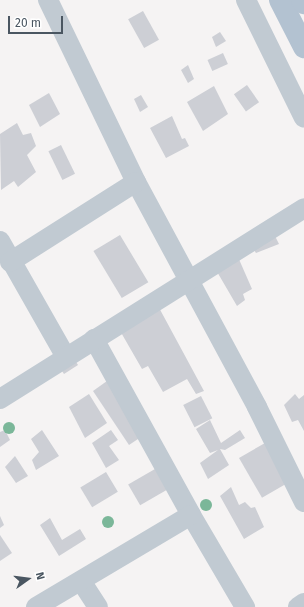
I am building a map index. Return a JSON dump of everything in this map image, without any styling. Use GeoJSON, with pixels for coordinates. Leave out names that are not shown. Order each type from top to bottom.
{"type":"FeatureCollection","features":[{"type":"Feature","properties":{"kind":"main road"},"geometry":{"type":"LineString","coordinates":[[280,0],[304,47]]}},
{"type":"Feature","properties":{"kind":"street"},"geometry":{"type":"LineString","coordinates":[[48,0],[136,182],[304,502]]}},
{"type":"Feature","properties":{"kind":"street"},"geometry":{"type":"LineString","coordinates":[[246,0],[304,118]]}},
{"type":"Feature","properties":{"kind":"street"},"geometry":{"type":"LineString","coordinates":[[10,262],[136,182]]}},
{"type":"Feature","properties":{"kind":"street"},"geometry":{"type":"LineString","coordinates":[[0,399],[304,208]]}},
{"type":"Feature","properties":{"kind":"street"},"geometry":{"type":"LineString","coordinates":[[0,241],[10,262],[66,357]]}},
{"type":"Feature","properties":{"kind":"street"},"geometry":{"type":"LineString","coordinates":[[94,339],[191,516],[245,607]]}},
{"type":"Feature","properties":{"kind":"street"},"geometry":{"type":"LineString","coordinates":[[36,607],[191,516]]}},
{"type":"Feature","properties":{"kind":"street"},"geometry":{"type":"LineString","coordinates":[[81,581],[98,607]]}},
{"type":"Feature","properties":{"kind":"street"},"geometry":{"type":"LineString","coordinates":[[298,607],[304,603]]}},
{"type":"Feature","properties":{"kind":"building"},"geometry":{"type":"Polygon","coordinates":[[[143,11],[159,40],[144,48],[128,19],[143,11]]]}},
{"type":"Feature","properties":{"kind":"building"},"geometry":{"type":"Polygon","coordinates":[[[220,32],[226,41],[216,47],[212,37],[220,32]]]}},
{"type":"Feature","properties":{"kind":"building"},"geometry":{"type":"Polygon","coordinates":[[[223,53],[228,64],[212,71],[207,60],[223,53]]]}},
{"type":"Feature","properties":{"kind":"building"},"geometry":{"type":"Polygon","coordinates":[[[188,65],[194,79],[188,83],[181,70],[188,65]]]}},
{"type":"Feature","properties":{"kind":"building"},"geometry":{"type":"Polygon","coordinates":[[[247,85],[259,102],[246,111],[234,94],[247,85]]]}},
{"type":"Feature","properties":{"kind":"building"},"geometry":{"type":"Polygon","coordinates":[[[214,86],[228,114],[203,131],[187,102],[214,86]]]}},
{"type":"Feature","properties":{"kind":"building"},"geometry":{"type":"Polygon","coordinates":[[[49,93],[60,114],[40,127],[29,105],[49,93]]]}},
{"type":"Feature","properties":{"kind":"building"},"geometry":{"type":"Polygon","coordinates":[[[141,95],[148,107],[140,112],[134,99],[141,95]]]}},
{"type":"Feature","properties":{"kind":"building"},"geometry":{"type":"Polygon","coordinates":[[[172,116],[182,139],[185,138],[189,146],[166,158],[150,128],[172,116]]]}},
{"type":"Feature","properties":{"kind":"building"},"geometry":{"type":"Polygon","coordinates":[[[17,123],[23,135],[31,133],[36,146],[27,155],[36,172],[18,187],[14,181],[1,190],[0,134],[17,123]]]}},
{"type":"Feature","properties":{"kind":"building"},"geometry":{"type":"Polygon","coordinates":[[[61,145],[75,174],[62,180],[48,151],[61,145]]]}},
{"type":"Feature","properties":{"kind":"building"},"geometry":{"type":"Polygon","coordinates":[[[274,234],[279,244],[256,253],[252,247],[274,234]]]}},
{"type":"Feature","properties":{"kind":"building"},"geometry":{"type":"Polygon","coordinates":[[[120,235],[148,282],[122,298],[93,251],[120,235]]]}},
{"type":"Feature","properties":{"kind":"building"},"geometry":{"type":"Polygon","coordinates":[[[238,257],[252,289],[243,294],[245,300],[237,306],[216,270],[238,257]]]}},
{"type":"Feature","properties":{"kind":"building"},"geometry":{"type":"Polygon","coordinates":[[[157,304],[204,391],[196,394],[187,379],[163,392],[148,366],[142,369],[119,329],[157,304]]]}},
{"type":"Feature","properties":{"kind":"building"},"geometry":{"type":"Polygon","coordinates":[[[73,357],[78,365],[64,374],[60,368],[73,357]]]}},
{"type":"Feature","properties":{"kind":"building"},"geometry":{"type":"Polygon","coordinates":[[[107,381],[141,437],[129,445],[93,391],[107,381]]]}},
{"type":"Feature","properties":{"kind":"building"},"geometry":{"type":"Polygon","coordinates":[[[89,394],[107,423],[85,438],[69,407],[89,394]]]}},
{"type":"Feature","properties":{"kind":"building"},"geometry":{"type":"Polygon","coordinates":[[[295,394],[299,399],[304,395],[304,431],[298,420],[292,422],[284,405],[295,394]]]}},
{"type":"Feature","properties":{"kind":"building"},"geometry":{"type":"Polygon","coordinates":[[[201,396],[212,418],[195,427],[183,405],[201,396]]]}},
{"type":"Feature","properties":{"kind":"building"},"geometry":{"type":"Polygon","coordinates":[[[210,420],[221,443],[240,430],[245,438],[225,450],[220,449],[229,465],[208,479],[200,463],[218,450],[210,453],[196,429],[210,420]]]}},
{"type":"Feature","properties":{"kind":"building"},"geometry":{"type":"Polygon","coordinates":[[[5,430],[10,440],[0,447],[0,432],[5,430]]]}},
{"type":"Feature","properties":{"kind":"building"},"geometry":{"type":"Polygon","coordinates":[[[42,430],[59,456],[36,470],[32,460],[39,452],[31,439],[42,430]]]}},
{"type":"Feature","properties":{"kind":"building"},"geometry":{"type":"Polygon","coordinates":[[[111,430],[118,440],[109,446],[119,460],[106,468],[92,443],[111,430]]]}},
{"type":"Feature","properties":{"kind":"building"},"geometry":{"type":"Polygon","coordinates":[[[265,443],[288,483],[262,498],[239,458],[265,443]]]}},
{"type":"Feature","properties":{"kind":"building"},"geometry":{"type":"Polygon","coordinates":[[[15,456],[28,476],[16,483],[5,467],[15,456]]]}},
{"type":"Feature","properties":{"kind":"building"},"geometry":{"type":"Polygon","coordinates":[[[155,469],[167,490],[140,505],[128,484],[155,469]]]}},
{"type":"Feature","properties":{"kind":"building"},"geometry":{"type":"Polygon","coordinates":[[[106,472],[118,492],[92,507],[80,487],[106,472]]]}},
{"type":"Feature","properties":{"kind":"building"},"geometry":{"type":"Polygon","coordinates":[[[231,487],[239,505],[245,502],[251,508],[255,507],[264,527],[244,539],[220,496],[231,487]]]}},
{"type":"Feature","properties":{"kind":"building"},"geometry":{"type":"Polygon","coordinates":[[[0,516],[4,525],[0,528],[0,516]]]}},
{"type":"Feature","properties":{"kind":"building"},"geometry":{"type":"Polygon","coordinates":[[[50,518],[62,540],[80,529],[86,539],[59,556],[40,525],[50,518]]]}},
{"type":"Feature","properties":{"kind":"building"},"geometry":{"type":"Polygon","coordinates":[[[0,535],[12,553],[0,561],[0,535]]]}}]}
